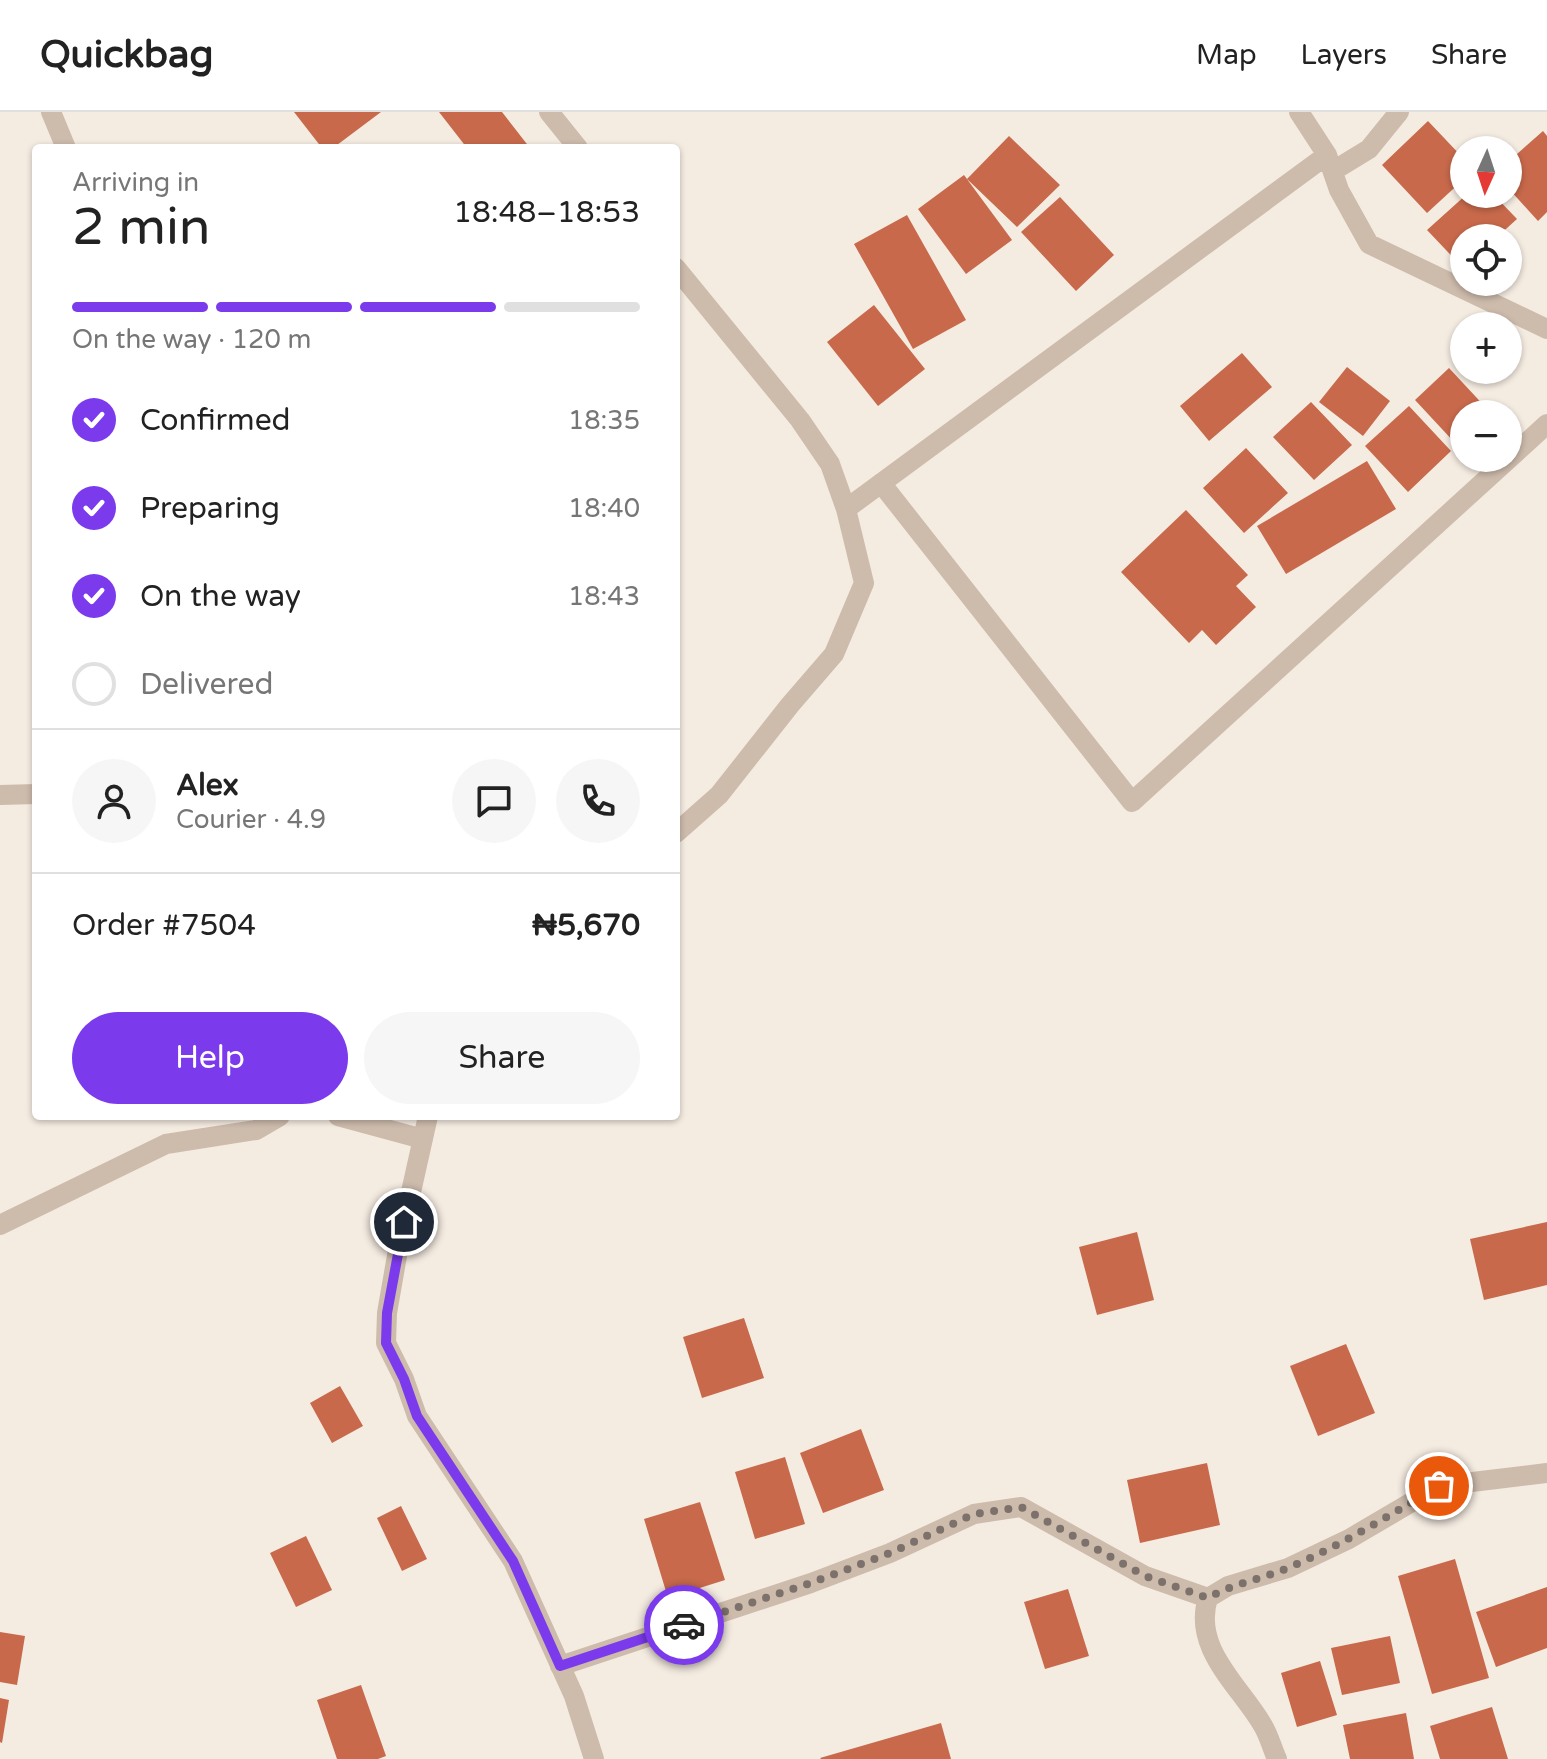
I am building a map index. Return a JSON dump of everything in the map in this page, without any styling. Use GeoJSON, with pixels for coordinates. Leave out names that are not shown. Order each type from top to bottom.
{"type":"FeatureCollection","features":[{"type":"Feature","properties":{"kind":"street"},"geometry":{"type":"LineString","coordinates":[[51,112],[64,144]]}},
{"type":"Feature","properties":{"kind":"street"},"geometry":{"type":"LineString","coordinates":[[549,112],[575,144]]}},
{"type":"Feature","properties":{"kind":"street"},"geometry":{"type":"LineString","coordinates":[[1299,112],[1330,163],[1339,190],[1369,244],[1547,329]]}},
{"type":"Feature","properties":{"kind":"street"},"geometry":{"type":"LineString","coordinates":[[846,509],[1330,163],[1369,149],[1399,112]]}},
{"type":"Feature","properties":{"kind":"street"},"geometry":{"type":"LineString","coordinates":[[680,273],[800,420],[830,464],[846,509],[864,583],[834,654],[719,795],[680,829]]}},
{"type":"Feature","properties":{"kind":"street"},"geometry":{"type":"LineString","coordinates":[[881,483],[1132,802],[1547,424]]}},
{"type":"Feature","properties":{"kind":"street"},"geometry":{"type":"LineString","coordinates":[[0,795],[32,794]]}},
{"type":"Feature","properties":{"kind":"street"},"geometry":{"type":"LineString","coordinates":[[0,1225],[166,1144],[256,1130],[273,1120]]}},
{"type":"Feature","properties":{"kind":"street"},"geometry":{"type":"LineString","coordinates":[[353,1120],[423,1139]]}},
{"type":"Feature","properties":{"kind":"street"},"geometry":{"type":"LineString","coordinates":[[427,1120],[395,1266],[387,1313],[386,1343],[404,1379],[417,1416],[513,1561],[574,1696],[594,1759]]}},
{"type":"Feature","properties":{"kind":"street"},"geometry":{"type":"LineString","coordinates":[[1277,1759],[1263,1726],[1214,1659],[1203,1613],[1208,1598],[1228,1586],[1288,1568],[1349,1539],[1439,1486],[1547,1473]]}},
{"type":"Feature","properties":{"kind":"street"},"geometry":{"type":"LineString","coordinates":[[560,1666],[811,1583],[890,1553],[974,1514],[1021,1507],[1145,1576],[1208,1598]]}},
{"type":"Feature","properties":{"kind":"building"},"geometry":{"type":"Polygon","coordinates":[[[294,112],[381,112],[338,144],[319,144],[294,112]]]}},
{"type":"Feature","properties":{"kind":"building"},"geometry":{"type":"Polygon","coordinates":[[[439,112],[502,112],[527,144],[464,144],[439,112]]]}},
{"type":"Feature","properties":{"kind":"building"},"geometry":{"type":"Polygon","coordinates":[[[1428,121],[1450,144],[1450,192],[1427,213],[1382,165],[1428,121]]]}},
{"type":"Feature","properties":{"kind":"building"},"geometry":{"type":"Polygon","coordinates":[[[1543,131],[1547,136],[1547,212],[1538,221],[1522,203],[1522,150],[1543,131]]]}},
{"type":"Feature","properties":{"kind":"building"},"geometry":{"type":"Polygon","coordinates":[[[1009,136],[1060,185],[1017,227],[967,179],[1009,136]]]}},
{"type":"Feature","properties":{"kind":"building"},"geometry":{"type":"Polygon","coordinates":[[[964,175],[1012,240],[966,274],[918,209],[964,175]]]}},
{"type":"Feature","properties":{"kind":"building"},"geometry":{"type":"Polygon","coordinates":[[[1060,197],[1114,255],[1076,291],[1021,232],[1060,197]]]}},
{"type":"Feature","properties":{"kind":"building"},"geometry":{"type":"Polygon","coordinates":[[[1451,208],[1506,208],[1517,219],[1511,224],[1450,224],[1450,254],[1427,230],[1451,208]]]}},
{"type":"Feature","properties":{"kind":"building"},"geometry":{"type":"Polygon","coordinates":[[[907,215],[966,320],[913,349],[854,244],[907,215]]]}},
{"type":"Feature","properties":{"kind":"building"},"geometry":{"type":"Polygon","coordinates":[[[874,305],[925,369],[878,406],[827,342],[874,305]]]}},
{"type":"Feature","properties":{"kind":"building"},"geometry":{"type":"Polygon","coordinates":[[[1242,353],[1272,387],[1209,441],[1180,406],[1242,353]]]}},
{"type":"Feature","properties":{"kind":"building"},"geometry":{"type":"Polygon","coordinates":[[[1347,367],[1390,401],[1363,436],[1319,402],[1347,367]]]}},
{"type":"Feature","properties":{"kind":"building"},"geometry":{"type":"Polygon","coordinates":[[[1449,368],[1450,384],[1464,384],[1479,400],[1450,400],[1450,438],[1415,400],[1449,368]]]}},
{"type":"Feature","properties":{"kind":"building"},"geometry":{"type":"Polygon","coordinates":[[[1311,402],[1352,445],[1314,480],[1273,437],[1311,402]]]}},
{"type":"Feature","properties":{"kind":"building"},"geometry":{"type":"Polygon","coordinates":[[[1409,406],[1450,452],[1408,492],[1365,446],[1409,406]]]}},
{"type":"Feature","properties":{"kind":"building"},"geometry":{"type":"Polygon","coordinates":[[[1246,448],[1288,493],[1244,533],[1203,488],[1246,448]]]}},
{"type":"Feature","properties":{"kind":"building"},"geometry":{"type":"Polygon","coordinates":[[[1367,461],[1396,509],[1286,574],[1257,526],[1367,461]]]}},
{"type":"Feature","properties":{"kind":"building"},"geometry":{"type":"Polygon","coordinates":[[[1186,510],[1248,575],[1236,586],[1256,607],[1216,645],[1202,630],[1189,643],[1121,572],[1186,510]]]}},
{"type":"Feature","properties":{"kind":"building"},"geometry":{"type":"Polygon","coordinates":[[[1547,1222],[1547,1285],[1484,1300],[1470,1239],[1547,1222]]]}},
{"type":"Feature","properties":{"kind":"building"},"geometry":{"type":"Polygon","coordinates":[[[1137,1232],[1154,1300],[1097,1315],[1079,1247],[1137,1232]]]}},
{"type":"Feature","properties":{"kind":"building"},"geometry":{"type":"Polygon","coordinates":[[[744,1318],[764,1378],[702,1398],[683,1337],[744,1318]]]}},
{"type":"Feature","properties":{"kind":"building"},"geometry":{"type":"Polygon","coordinates":[[[1346,1344],[1375,1413],[1318,1436],[1290,1366],[1346,1344]]]}},
{"type":"Feature","properties":{"kind":"building"},"geometry":{"type":"Polygon","coordinates":[[[340,1386],[363,1426],[332,1443],[310,1403],[340,1386]]]}},
{"type":"Feature","properties":{"kind":"building"},"geometry":{"type":"Polygon","coordinates":[[[861,1429],[884,1490],[823,1513],[800,1453],[861,1429]]]}},
{"type":"Feature","properties":{"kind":"building"},"geometry":{"type":"Polygon","coordinates":[[[785,1457],[805,1524],[755,1539],[735,1472],[785,1457]]]}},
{"type":"Feature","properties":{"kind":"building"},"geometry":{"type":"Polygon","coordinates":[[[1207,1463],[1220,1525],[1140,1543],[1127,1480],[1207,1463]]]}},
{"type":"Feature","properties":{"kind":"building"},"geometry":{"type":"Polygon","coordinates":[[[700,1502],[725,1580],[668,1598],[644,1519],[700,1502]]]}},
{"type":"Feature","properties":{"kind":"building"},"geometry":{"type":"Polygon","coordinates":[[[401,1506],[427,1559],[402,1571],[377,1518],[401,1506]]]}},
{"type":"Feature","properties":{"kind":"building"},"geometry":{"type":"Polygon","coordinates":[[[306,1536],[332,1590],[296,1607],[270,1553],[306,1536]]]}},
{"type":"Feature","properties":{"kind":"building"},"geometry":{"type":"Polygon","coordinates":[[[1455,1559],[1489,1678],[1432,1694],[1398,1576],[1455,1559]]]}},
{"type":"Feature","properties":{"kind":"building"},"geometry":{"type":"Polygon","coordinates":[[[1547,1587],[1547,1648],[1496,1667],[1476,1612],[1547,1587]]]}},
{"type":"Feature","properties":{"kind":"building"},"geometry":{"type":"Polygon","coordinates":[[[1068,1589],[1089,1656],[1045,1669],[1024,1602],[1068,1589]]]}},
{"type":"Feature","properties":{"kind":"building"},"geometry":{"type":"Polygon","coordinates":[[[0,1632],[25,1636],[17,1685],[0,1682],[0,1632]]]}},
{"type":"Feature","properties":{"kind":"building"},"geometry":{"type":"Polygon","coordinates":[[[1390,1636],[1400,1683],[1342,1695],[1331,1648],[1390,1636]]]}},
{"type":"Feature","properties":{"kind":"building"},"geometry":{"type":"Polygon","coordinates":[[[1320,1661],[1337,1715],[1297,1727],[1281,1673],[1320,1661]]]}},
{"type":"Feature","properties":{"kind":"building"},"geometry":{"type":"Polygon","coordinates":[[[361,1685],[386,1756],[378,1759],[337,1759],[317,1700],[361,1685]]]}},
{"type":"Feature","properties":{"kind":"building"},"geometry":{"type":"Polygon","coordinates":[[[0,1698],[9,1700],[2,1743],[0,1742],[0,1698]]]}},
{"type":"Feature","properties":{"kind":"building"},"geometry":{"type":"Polygon","coordinates":[[[1492,1707],[1508,1759],[1440,1759],[1430,1726],[1492,1707]]]}},
{"type":"Feature","properties":{"kind":"building"},"geometry":{"type":"Polygon","coordinates":[[[1406,1713],[1414,1759],[1350,1759],[1343,1725],[1406,1713]]]}},
{"type":"Feature","properties":{"kind":"building"},"geometry":{"type":"Polygon","coordinates":[[[941,1723],[951,1759],[820,1758],[941,1723]]]}},
{"type":"Feature","properties":{"kind":"way so far"},"geometry":{"type":"LineString","coordinates":[[684,1625],[890,1553],[974,1514],[1021,1507],[1145,1576],[1208,1598],[1228,1586],[1288,1568],[1349,1539],[1439,1486]]}},
{"type":"Feature","properties":{"kind":"route"},"geometry":{"type":"LineString","coordinates":[[404,1222],[387,1313],[386,1343],[404,1379],[417,1416],[513,1561],[560,1666],[684,1625]]}}]}
